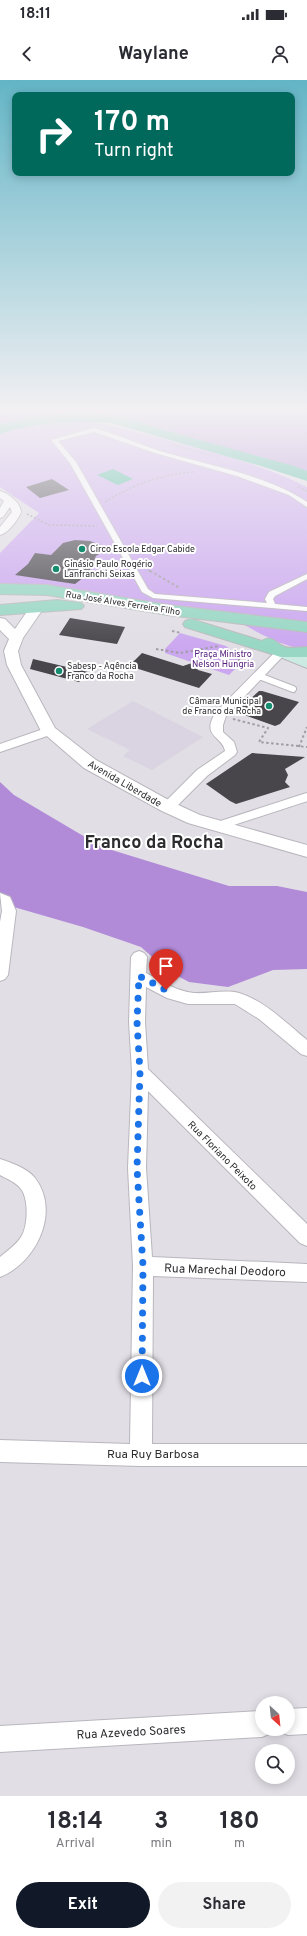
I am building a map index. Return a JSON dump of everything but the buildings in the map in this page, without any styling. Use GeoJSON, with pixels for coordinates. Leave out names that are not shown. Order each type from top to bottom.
{"type":"FeatureCollection","features":[{"type":"Feature","properties":{"kind":"main road","name":"Rua José Alves Ferreira Filho"},"geometry":{"type":"LineString","coordinates":[[0,590],[36,589],[211,616]]}},
{"type":"Feature","properties":{"kind":"main road"},"geometry":{"type":"LineString","coordinates":[[36,589],[40,597],[38,606]]}},
{"type":"Feature","properties":{"kind":"main road","name":"Rua José Alves Ferreira Filho"},"geometry":{"type":"LineString","coordinates":[[0,610],[38,606],[76,606],[157,617],[210,629],[281,652],[307,664]]}},
{"type":"Feature","properties":{"kind":"main road"},"geometry":{"type":"LineString","coordinates":[[211,616],[307,627]]}},
{"type":"Feature","properties":{"kind":"main road"},"geometry":{"type":"LineString","coordinates":[[211,616],[246,630],[281,652],[307,652]]}},
{"type":"Feature","properties":{"kind":"street"},"geometry":{"type":"LineString","coordinates":[[90,489],[112,525],[145,590],[153,596],[307,609]]}},
{"type":"Feature","properties":{"kind":"street"},"geometry":{"type":"LineString","coordinates":[[277,489],[291,494],[307,505]]}},
{"type":"Feature","properties":{"kind":"street"},"geometry":{"type":"LineString","coordinates":[[0,494],[10,500],[17,509],[12,518],[0,532]]}},
{"type":"Feature","properties":{"kind":"street"},"geometry":{"type":"LineString","coordinates":[[0,515],[10,500]]}},
{"type":"Feature","properties":{"kind":"street"},"geometry":{"type":"LineString","coordinates":[[272,606],[269,599],[272,594],[307,576]]}},
{"type":"Feature","properties":{"kind":"street","name":"Avenida Liberdade"},"geometry":{"type":"LineString","coordinates":[[38,606],[16,638],[11,650],[14,665],[28,694],[49,731],[90,764],[168,807],[194,819],[302,847]]}},
{"type":"Feature","properties":{"kind":"street"},"geometry":{"type":"LineString","coordinates":[[0,622],[16,638]]}},
{"type":"Feature","properties":{"kind":"street"},"geometry":{"type":"LineString","coordinates":[[168,807],[202,773],[231,752],[230,745],[219,736],[216,731],[216,726],[220,715],[281,652]]}},
{"type":"Feature","properties":{"kind":"street"},"geometry":{"type":"LineString","coordinates":[[0,748],[49,731]]}},
{"type":"Feature","properties":{"kind":"street"},"geometry":{"type":"LineString","coordinates":[[0,898],[5,902],[10,911],[0,975]]}},
{"type":"Feature","properties":{"kind":"street"},"geometry":{"type":"LineString","coordinates":[[141,1455],[143,1266],[137,1168],[140,1072],[137,1022],[139,967],[166,990],[186,998],[238,999],[269,1019],[307,1049]]}},
{"type":"Feature","properties":{"kind":"street","name":"Rua Floriano Peixoto"},"geometry":{"type":"LineString","coordinates":[[140,1072],[307,1237]]}},
{"type":"Feature","properties":{"kind":"street"},"geometry":{"type":"LineString","coordinates":[[0,1167],[24,1179],[30,1186],[35,1198],[34,1221],[28,1242],[15,1258],[0,1268]]}},
{"type":"Feature","properties":{"kind":"street","name":"Rua Marechal Deodoro"},"geometry":{"type":"LineString","coordinates":[[143,1266],[307,1273]]}},
{"type":"Feature","properties":{"kind":"street","name":"Rua Ruy Barbosa"},"geometry":{"type":"LineString","coordinates":[[0,1451],[141,1455],[307,1455]]}},
{"type":"Feature","properties":{"kind":"street"},"geometry":{"type":"LineString","coordinates":[[295,1722],[307,1721]]}},
{"type":"Feature","properties":{"kind":"street","name":"Rua Azevedo Soares"},"geometry":{"type":"LineString","coordinates":[[0,1739],[255,1724]]}},
{"type":"Feature","properties":{"kind":"lane"},"geometry":{"type":"LineString","coordinates":[[259,676],[293,688]]}},
{"type":"Feature","properties":{"kind":"lane"},"geometry":{"type":"LineString","coordinates":[[221,825],[307,797]]}},
{"type":"Feature","properties":{"kind":"path"},"geometry":{"type":"LineString","coordinates":[[17,509],[49,525],[112,525],[105,506],[105,501],[129,489]]}},
{"type":"Feature","properties":{"kind":"path"},"geometry":{"type":"LineString","coordinates":[[141,565],[185,591]]}},
{"type":"Feature","properties":{"kind":"path"},"geometry":{"type":"LineString","coordinates":[[156,649],[180,653],[220,646]]}},
{"type":"Feature","properties":{"kind":"path"},"geometry":{"type":"LineString","coordinates":[[220,715],[268,728],[259,742],[307,747]]}},
{"type":"Feature","properties":{"kind":"path"},"geometry":{"type":"LineString","coordinates":[[299,746],[307,726]]}},
{"type":"Feature","properties":{"kind":"shaded area"},"geometry":{"type":"Polygon","coordinates":[[[133,701],[203,737],[152,770],[123,756],[130,750],[87,729],[133,701]]]}},
{"type":"Feature","properties":{"kind":"shaded area"},"geometry":{"type":"Polygon","coordinates":[[[0,782],[14,795],[102,847],[229,886],[277,886],[307,892],[307,969],[273,970],[228,987],[189,982],[168,971],[141,947],[83,927],[0,903],[0,782]]]}},
{"type":"Feature","properties":{"kind":"green space"},"geometry":{"type":"Polygon","coordinates":[[[3,489],[307,489],[307,625],[216,615],[84,590],[0,584],[0,553],[39,513],[3,489]]]}},
{"type":"Feature","properties":{"kind":"green space"},"geometry":{"type":"Polygon","coordinates":[[[241,623],[307,629],[307,649],[281,643],[241,623]]]}},
{"type":"Feature","properties":{"kind":"green space","name":"Praça Ministro Nelson Hungria"},"geometry":{"type":"Polygon","coordinates":[[[180,633],[226,646],[238,656],[237,667],[229,675],[165,653],[165,649],[180,633]]]}},
{"type":"Feature","properties":{"kind":"place","name":"Circo Escola Edgar Cabide"},"geometry":{"type":"Point","coordinates":[82,549]}},
{"type":"Feature","properties":{"kind":"place","name":"Ginásio Paulo Rogério Lanfranchi Seixas"},"geometry":{"type":"Point","coordinates":[56,569]}},
{"type":"Feature","properties":{"kind":"place","name":"Sabesp - Agência Franco da Rocha"},"geometry":{"type":"Point","coordinates":[59,671]}},
{"type":"Feature","properties":{"kind":"place","name":"Câmara Municipal de Franco da Rocha"},"geometry":{"type":"Point","coordinates":[269,706]}},
{"type":"Feature","properties":{"kind":"district","name":"Franco da Rocha"},"geometry":{"type":"Point","coordinates":[154,842]}},
{"type":"Feature","properties":{"kind":"route"},"geometry":{"type":"LineString","coordinates":[[142,1376],[143,1266],[137,1168],[140,1072],[137,1022],[139,976],[166,990]]}}]}
